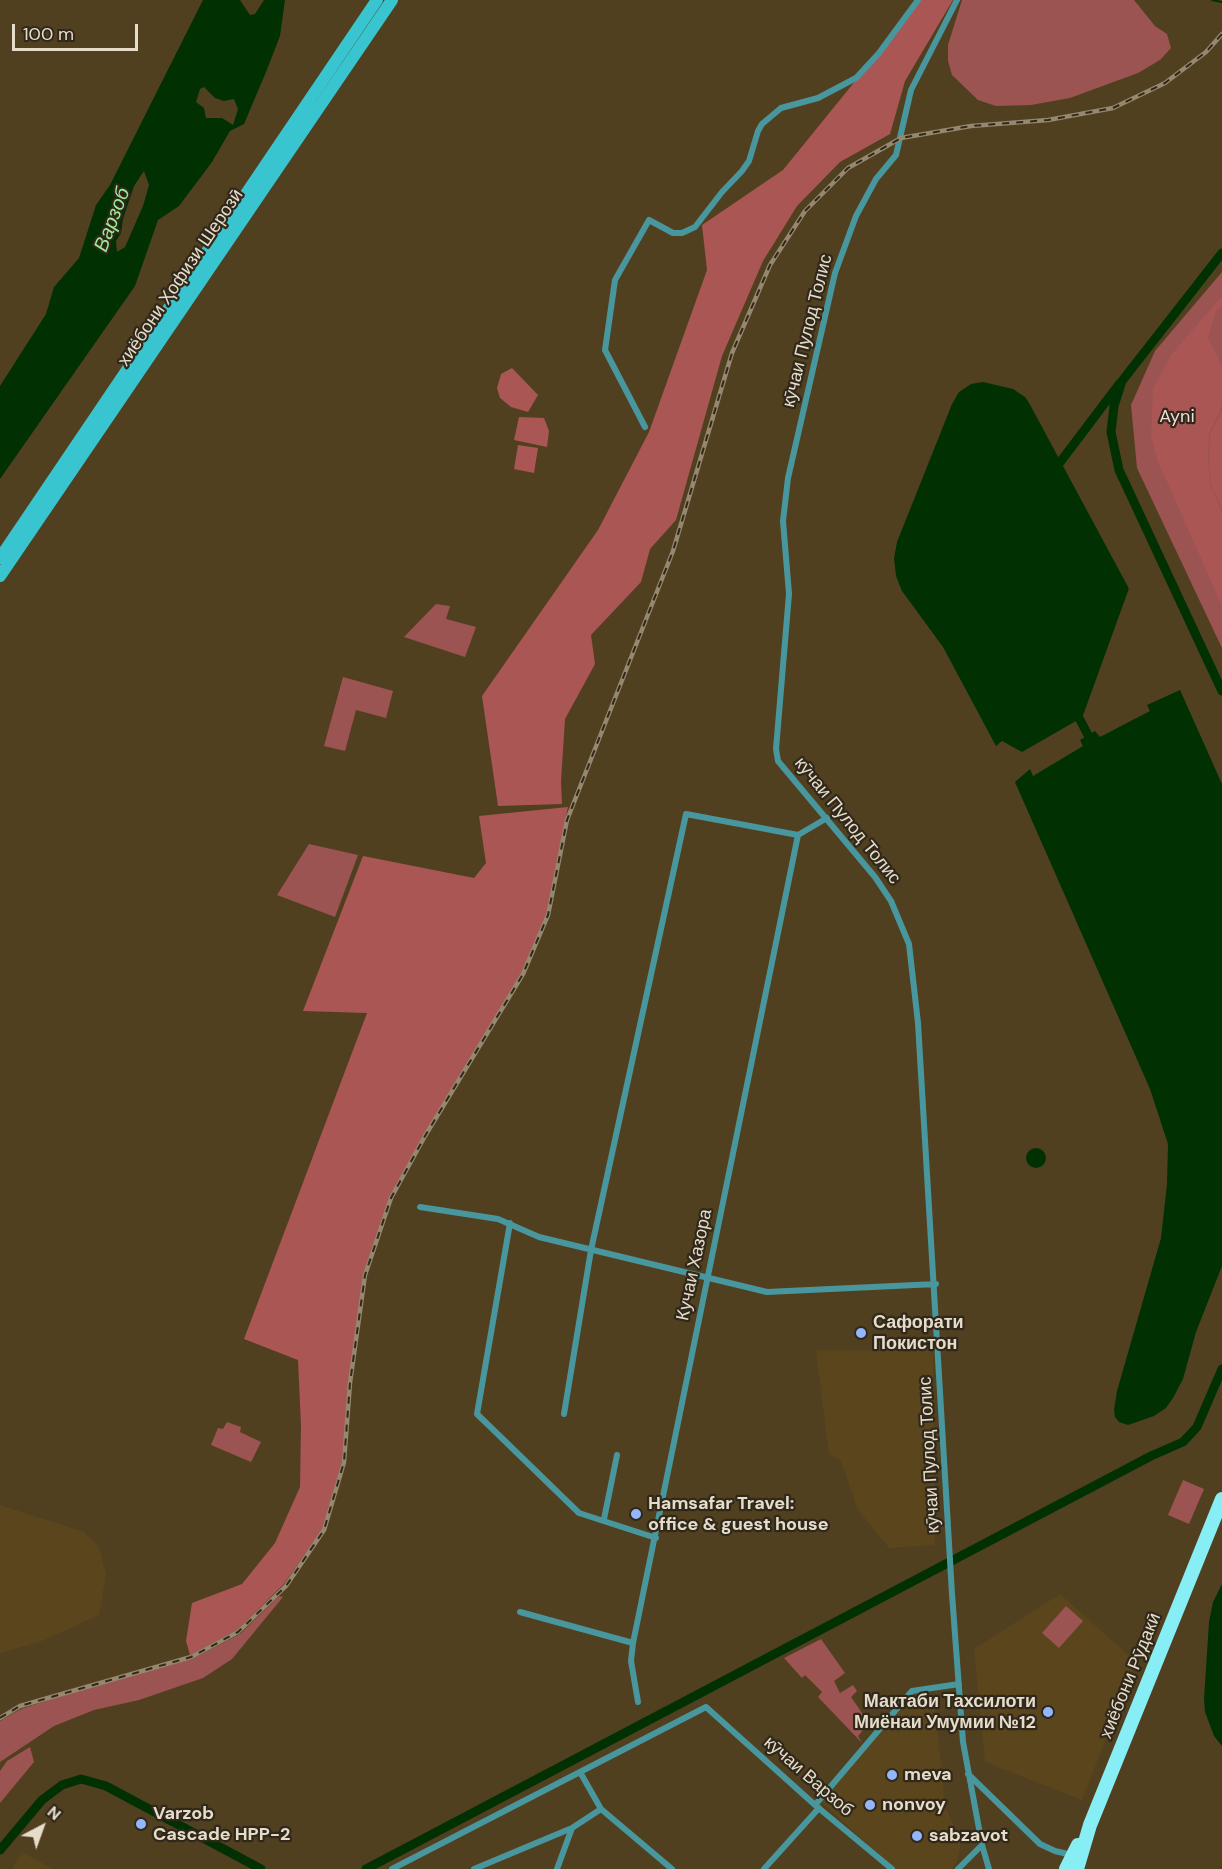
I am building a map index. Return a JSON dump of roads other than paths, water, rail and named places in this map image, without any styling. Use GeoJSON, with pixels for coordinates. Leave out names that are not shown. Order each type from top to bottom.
{"type":"FeatureCollection","features":[{"type":"Feature","properties":{"kind":"highway","name":"хиёбони Рӯдакӣ"},"geometry":{"type":"LineString","coordinates":[[1066,1869],[1077,1861],[1222,1499]]}},
{"type":"Feature","properties":{"kind":"main road","name":"хиёбони Ҳофизи Шерозӣ"},"geometry":{"type":"LineString","coordinates":[[0,558],[377,0]]}},
{"type":"Feature","properties":{"kind":"main road","name":"хиёбони Ҳофизи Шерозӣ"},"geometry":{"type":"LineString","coordinates":[[0,576],[392,0]]}},
{"type":"Feature","properties":{"kind":"street"},"geometry":{"type":"LineString","coordinates":[[645,427],[605,350],[615,280],[649,220],[673,233],[682,233],[695,227],[749,161],[762,124],[781,108],[818,98],[855,78],[879,53],[918,0]]}},
{"type":"Feature","properties":{"kind":"street","name":"кӯчаи Пулод Толис"},"geometry":{"type":"LineString","coordinates":[[957,0],[911,90],[896,155],[876,179],[856,216],[836,273],[815,371],[789,469],[783,521],[789,594],[776,750],[778,761],[827,818],[886,893],[905,929],[909,944],[918,1023],[936,1284],[952,1594],[959,1684],[968,1773],[989,1869]]}},
{"type":"Feature","properties":{"kind":"street"},"geometry":{"type":"LineString","coordinates":[[564,1414],[591,1250],[686,813],[798,835],[827,818]]}},
{"type":"Feature","properties":{"kind":"street","name":"Кучаи Хазора"},"geometry":{"type":"LineString","coordinates":[[638,1702],[631,1661],[633,1643],[798,835]]}},
{"type":"Feature","properties":{"kind":"street"},"geometry":{"type":"LineString","coordinates":[[420,1207],[510,1222],[539,1237],[767,1292],[936,1284]]}},
{"type":"Feature","properties":{"kind":"street"},"geometry":{"type":"LineString","coordinates":[[510,1222],[477,1414],[579,1513],[604,1519],[656,1538]]}},
{"type":"Feature","properties":{"kind":"street"},"geometry":{"type":"LineString","coordinates":[[604,1519],[617,1455]]}},
{"type":"Feature","properties":{"kind":"street"},"geometry":{"type":"LineString","coordinates":[[520,1612],[633,1643]]}},
{"type":"Feature","properties":{"kind":"street"},"geometry":{"type":"LineString","coordinates":[[764,1869],[912,1691],[959,1684]]}},
{"type":"Feature","properties":{"kind":"street","name":"кӯчаи Варзоб"},"geometry":{"type":"LineString","coordinates":[[580,1772],[706,1707],[892,1869]]}},
{"type":"Feature","properties":{"kind":"street"},"geometry":{"type":"LineString","coordinates":[[392,1869],[580,1772],[601,1809],[672,1869]]}},
{"type":"Feature","properties":{"kind":"street"},"geometry":{"type":"LineString","coordinates":[[968,1773],[1040,1844],[1077,1861]]}},
{"type":"Feature","properties":{"kind":"street"},"geometry":{"type":"LineString","coordinates":[[474,1869],[572,1828],[601,1809]]}},
{"type":"Feature","properties":{"kind":"street"},"geometry":{"type":"LineString","coordinates":[[556,1869],[572,1828]]}},
{"type":"Feature","properties":{"kind":"street"},"geometry":{"type":"LineString","coordinates":[[958,1869],[982,1845]]}},
{"type":"Feature","properties":{"kind":"street"},"geometry":{"type":"LineString","coordinates":[[658,1869],[663,1862]]}},
{"type":"Feature","properties":{"kind":"water","name":"Варзоб"},"geometry":{"type":"Polygon","coordinates":[[[203,0],[240,0],[250,15],[255,14],[264,0],[285,0],[280,36],[244,124],[230,131],[212,162],[179,206],[158,220],[135,286],[0,479],[0,386],[46,314],[54,287],[79,258],[96,205],[110,185],[203,0]],[[204,87],[200,89],[196,102],[204,108],[206,118],[222,118],[233,125],[238,109],[234,99],[224,101],[215,98],[204,87]],[[144,171],[134,186],[123,219],[121,233],[116,241],[117,252],[125,247],[143,206],[149,185],[144,171]]]}},
{"type":"Feature","properties":{"kind":"water"},"geometry":{"type":"Polygon","coordinates":[[[983,382],[1013,389],[1028,401],[1023,405],[1121,589],[1075,717],[1076,721],[1022,752],[1002,741],[996,746],[943,647],[902,591],[896,576],[894,558],[897,542],[952,404],[959,392],[971,384],[983,382]]]}},
{"type":"Feature","properties":{"kind":"water"},"geometry":{"type":"Polygon","coordinates":[[[1180,690],[1222,784],[1222,1266],[1196,1332],[1183,1379],[1173,1398],[1166,1408],[1154,1416],[1128,1425],[1119,1422],[1114,1410],[1117,1391],[1161,1238],[1167,1184],[1168,1144],[1150,1089],[1015,782],[1030,769],[1033,776],[1083,746],[1080,740],[1095,731],[1100,737],[1150,711],[1147,705],[1180,690]]]}},
{"type":"Feature","properties":{"kind":"water"},"geometry":{"type":"Polygon","coordinates":[[[1032,1148],[1040,1148],[1046,1154],[1046,1162],[1040,1168],[1032,1168],[1026,1162],[1026,1154],[1032,1148]]]}},
{"type":"Feature","properties":{"kind":"water"},"geometry":{"type":"Polygon","coordinates":[[[1222,1584],[1222,1746],[1214,1736],[1205,1712],[1204,1699],[1209,1622],[1213,1602],[1222,1584]]]}},
{"type":"Feature","properties":{"kind":"waterway"},"geometry":{"type":"LineString","coordinates":[[1212,0],[1222,2]]}},
{"type":"Feature","properties":{"kind":"waterway"},"geometry":{"type":"LineString","coordinates":[[1222,253],[1122,381],[1114,406],[1111,432],[1119,470],[1222,691]]}},
{"type":"Feature","properties":{"kind":"waterway"},"geometry":{"type":"LineString","coordinates":[[1058,465],[1120,383]]}},
{"type":"Feature","properties":{"kind":"waterway"},"geometry":{"type":"LineString","coordinates":[[1014,398],[1025,405],[1124,589],[1078,716],[1088,735]]}},
{"type":"Feature","properties":{"kind":"waterway"},"geometry":{"type":"LineString","coordinates":[[366,1869],[1151,1456],[1183,1442],[1197,1427],[1222,1369]]}},
{"type":"Feature","properties":{"kind":"waterway"},"geometry":{"type":"LineString","coordinates":[[0,1850],[42,1800],[62,1785],[81,1779],[106,1786],[261,1869]]}},
{"type":"Feature","properties":{"kind":"railway"},"geometry":{"type":"LineString","coordinates":[[0,1718],[20,1706],[191,1657],[238,1632],[286,1586],[324,1530],[344,1462],[350,1383],[365,1275],[391,1198],[425,1136],[523,974],[548,915],[567,820],[673,551],[732,353],[770,265],[805,211],[848,168],[901,138],[971,126],[1048,120],[1113,108],[1165,83],[1206,52],[1222,34]]}},
{"type":"Feature","properties":{"kind":"place","name":"Сафорати Покистон"},"geometry":{"type":"Point","coordinates":[861,1333]}},
{"type":"Feature","properties":{"kind":"place","name":"Hamsafar Travel: office & guest house"},"geometry":{"type":"Point","coordinates":[636,1514]}},
{"type":"Feature","properties":{"kind":"place","name":"Мактаби Тахсилоти Миёнаи Умумии №12"},"geometry":{"type":"Point","coordinates":[1048,1712]}},
{"type":"Feature","properties":{"kind":"place","name":"meva"},"geometry":{"type":"Point","coordinates":[892,1775]}},
{"type":"Feature","properties":{"kind":"place","name":"nonvoy"},"geometry":{"type":"Point","coordinates":[870,1805]}},
{"type":"Feature","properties":{"kind":"place","name":"Varzob Cascade HPP-2"},"geometry":{"type":"Point","coordinates":[141,1824]}},
{"type":"Feature","properties":{"kind":"place","name":"sabzavot"},"geometry":{"type":"Point","coordinates":[917,1836]}},
{"type":"Feature","properties":{"kind":"park label","name":"Ayni"},"geometry":{"type":"Point","coordinates":[1177,417]}}]}
